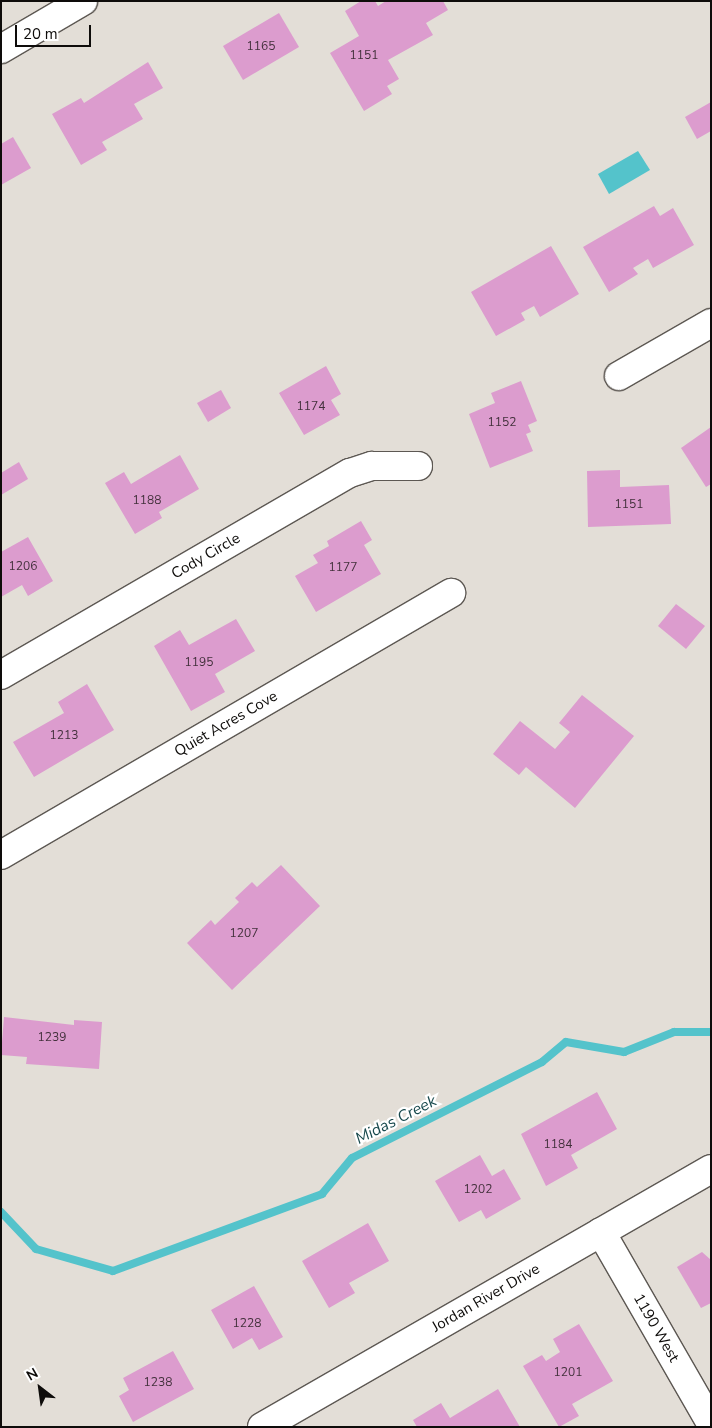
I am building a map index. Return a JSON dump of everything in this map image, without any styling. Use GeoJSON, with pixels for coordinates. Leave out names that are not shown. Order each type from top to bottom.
{"type":"FeatureCollection","features":[{"type":"Feature","properties":{"kind":"street"},"geometry":{"type":"LineString","coordinates":[[1,49],[83,1]]}},
{"type":"Feature","properties":{"kind":"street"},"geometry":{"type":"LineString","coordinates":[[619,376],[711,323]]}},
{"type":"Feature","properties":{"kind":"street","name":"Cody Circle"},"geometry":{"type":"LineString","coordinates":[[1,675],[350,473],[372,466],[418,466]]}},
{"type":"Feature","properties":{"kind":"street","name":"Quiet Acres Cove"},"geometry":{"type":"LineString","coordinates":[[1,855],[451,593]]}},
{"type":"Feature","properties":{"kind":"street","name":"Jordan River Drive"},"geometry":{"type":"LineString","coordinates":[[262,1427],[711,1169]]}},
{"type":"Feature","properties":{"kind":"street","name":"1190 West"},"geometry":{"type":"LineString","coordinates":[[601,1232],[711,1424]]}},
{"type":"Feature","properties":{"kind":"water"},"geometry":{"type":"Polygon","coordinates":[[[638,151],[650,170],[609,194],[598,174],[638,151]]]}},
{"type":"Feature","properties":{"kind":"building"},"geometry":{"type":"Polygon","coordinates":[[[361,1],[375,1],[378,6],[386,1],[443,1],[448,10],[426,23],[433,35],[388,60],[399,79],[387,86],[392,94],[364,111],[330,53],[359,36],[345,11],[361,1]]]}},
{"type":"Feature","properties":{"kind":"building"},"geometry":{"type":"Polygon","coordinates":[[[279,13],[299,47],[243,80],[223,46],[279,13]]]}},
{"type":"Feature","properties":{"kind":"building"},"geometry":{"type":"Polygon","coordinates":[[[148,62],[163,88],[134,104],[143,119],[102,142],[107,150],[81,165],[52,114],[81,98],[84,103],[148,62]]]}},
{"type":"Feature","properties":{"kind":"building"},"geometry":{"type":"Polygon","coordinates":[[[711,102],[711,131],[697,139],[685,117],[711,102]]]}},
{"type":"Feature","properties":{"kind":"building"},"geometry":{"type":"Polygon","coordinates":[[[13,137],[31,168],[1,185],[1,144],[13,137]]]}},
{"type":"Feature","properties":{"kind":"building"},"geometry":{"type":"Polygon","coordinates":[[[654,206],[660,216],[673,208],[694,245],[653,268],[648,259],[633,268],[638,274],[609,292],[583,247],[654,206]]]}},
{"type":"Feature","properties":{"kind":"building"},"geometry":{"type":"Polygon","coordinates":[[[551,246],[579,294],[540,317],[534,306],[521,313],[525,320],[496,336],[471,292],[551,246]]]}},
{"type":"Feature","properties":{"kind":"building"},"geometry":{"type":"Polygon","coordinates":[[[326,366],[341,394],[331,400],[340,415],[304,435],[279,393],[326,366]]]}},
{"type":"Feature","properties":{"kind":"building"},"geometry":{"type":"Polygon","coordinates":[[[521,381],[537,421],[528,425],[531,432],[526,434],[533,451],[490,468],[469,414],[495,403],[491,393],[521,381]]]}},
{"type":"Feature","properties":{"kind":"building"},"geometry":{"type":"Polygon","coordinates":[[[221,390],[231,408],[208,422],[197,403],[221,390]]]}},
{"type":"Feature","properties":{"kind":"building"},"geometry":{"type":"Polygon","coordinates":[[[711,427],[711,484],[706,487],[681,448],[711,427]]]}},
{"type":"Feature","properties":{"kind":"building"},"geometry":{"type":"Polygon","coordinates":[[[180,455],[199,489],[159,512],[162,518],[135,534],[105,483],[124,472],[131,484],[180,455]]]}},
{"type":"Feature","properties":{"kind":"building"},"geometry":{"type":"Polygon","coordinates":[[[19,462],[28,479],[1,495],[1,473],[19,462]]]}},
{"type":"Feature","properties":{"kind":"building"},"geometry":{"type":"Polygon","coordinates":[[[620,470],[620,487],[669,485],[671,524],[588,527],[587,471],[620,470]]]}},
{"type":"Feature","properties":{"kind":"building"},"geometry":{"type":"Polygon","coordinates":[[[361,521],[372,540],[364,545],[381,574],[316,612],[295,576],[318,563],[313,555],[329,546],[327,541],[361,521]]]}},
{"type":"Feature","properties":{"kind":"building"},"geometry":{"type":"Polygon","coordinates":[[[28,537],[53,581],[28,596],[22,585],[1,597],[1,552],[28,537]]]}},
{"type":"Feature","properties":{"kind":"building"},"geometry":{"type":"Polygon","coordinates":[[[676,604],[705,626],[686,649],[658,626],[676,604]]]}},
{"type":"Feature","properties":{"kind":"building"},"geometry":{"type":"Polygon","coordinates":[[[236,619],[255,651],[215,674],[225,692],[191,711],[154,646],[180,630],[189,645],[236,619]]]}},
{"type":"Feature","properties":{"kind":"building"},"geometry":{"type":"Polygon","coordinates":[[[87,684],[114,730],[34,777],[13,742],[64,713],[58,702],[87,684]]]}},
{"type":"Feature","properties":{"kind":"building"},"geometry":{"type":"Polygon","coordinates":[[[582,695],[634,736],[575,808],[526,767],[519,775],[493,754],[520,721],[555,749],[570,732],[559,723],[582,695]]]}},
{"type":"Feature","properties":{"kind":"building"},"geometry":{"type":"Polygon","coordinates":[[[281,865],[320,906],[232,990],[187,943],[211,920],[215,925],[239,902],[235,898],[252,882],[257,887],[281,865]]]}},
{"type":"Feature","properties":{"kind":"building"},"geometry":{"type":"Polygon","coordinates":[[[4,1017],[74,1025],[74,1020],[102,1022],[99,1069],[26,1064],[27,1057],[1,1055],[4,1017]]]}},
{"type":"Feature","properties":{"kind":"building"},"geometry":{"type":"Polygon","coordinates":[[[597,1092],[617,1129],[571,1155],[578,1168],[546,1186],[521,1134],[597,1092]]]}},
{"type":"Feature","properties":{"kind":"building"},"geometry":{"type":"Polygon","coordinates":[[[480,1155],[492,1176],[504,1169],[521,1199],[486,1219],[481,1210],[459,1222],[435,1181],[480,1155]]]}},
{"type":"Feature","properties":{"kind":"building"},"geometry":{"type":"Polygon","coordinates":[[[368,1223],[389,1261],[349,1283],[355,1293],[329,1308],[302,1261],[368,1223]]]}},
{"type":"Feature","properties":{"kind":"building"},"geometry":{"type":"Polygon","coordinates":[[[702,1252],[711,1260],[711,1303],[701,1308],[677,1267],[702,1252]]]}},
{"type":"Feature","properties":{"kind":"building"},"geometry":{"type":"Polygon","coordinates":[[[254,1286],[283,1337],[259,1350],[252,1338],[233,1349],[211,1310],[254,1286]]]}},
{"type":"Feature","properties":{"kind":"building"},"geometry":{"type":"Polygon","coordinates":[[[579,1324],[613,1381],[572,1404],[579,1416],[559,1427],[523,1366],[542,1355],[546,1361],[560,1352],[553,1339],[579,1324]]]}},
{"type":"Feature","properties":{"kind":"building"},"geometry":{"type":"Polygon","coordinates":[[[173,1351],[194,1389],[133,1422],[119,1396],[129,1390],[123,1378],[173,1351]]]}},
{"type":"Feature","properties":{"kind":"building"},"geometry":{"type":"Polygon","coordinates":[[[498,1389],[520,1427],[417,1427],[413,1420],[441,1403],[450,1418],[498,1389]]]}},
{"type":"Feature","properties":{"kind":"waterway","name":"Midas Creek"},"geometry":{"type":"LineString","coordinates":[[1,1212],[36,1249],[113,1271],[322,1194],[352,1158],[542,1062],[566,1042],[624,1052],[674,1032],[711,1032]]}}]}
